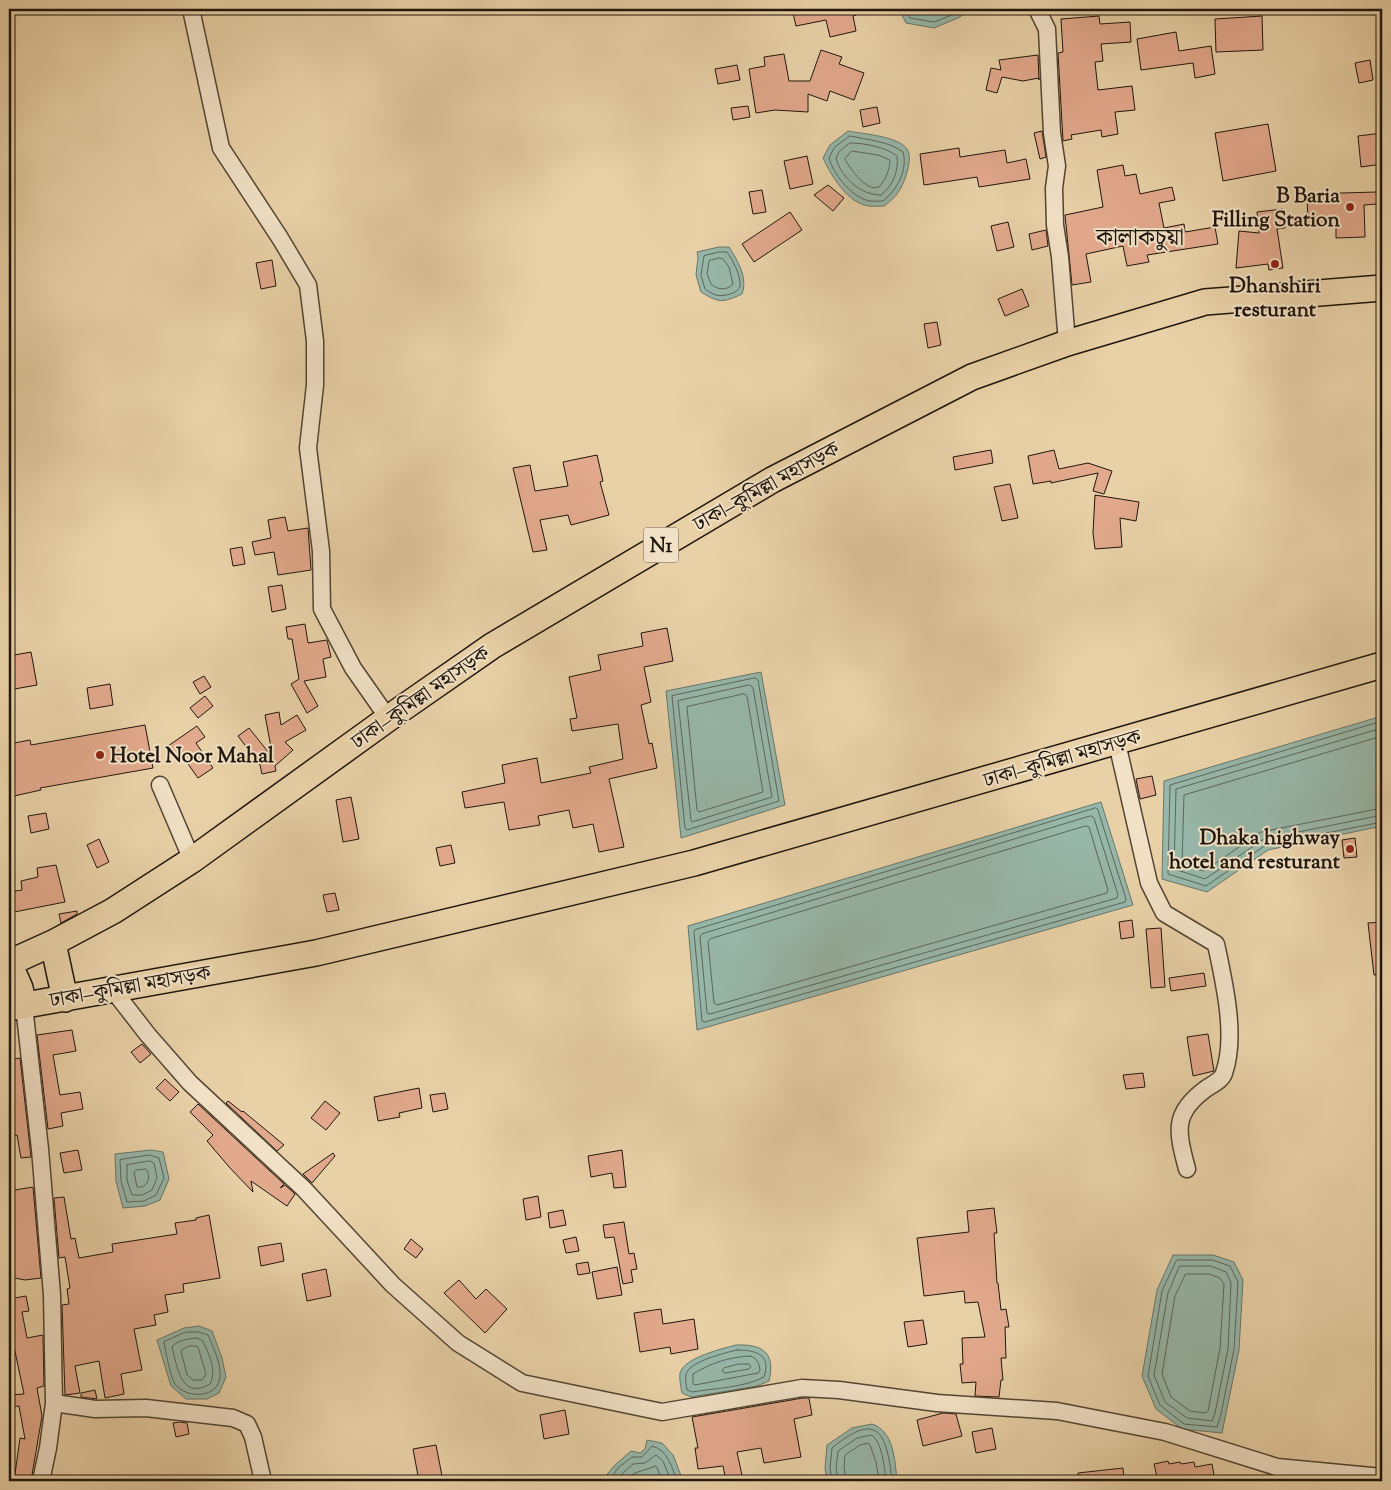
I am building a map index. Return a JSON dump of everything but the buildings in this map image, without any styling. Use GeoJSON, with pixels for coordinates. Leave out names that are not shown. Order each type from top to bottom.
{"type":"FeatureCollection","features":[{"type":"Feature","properties":{"kind":"highway","name":"ঢাকা–কুমিল্লা মহাসড়ক"},"geometry":{"type":"LineString","coordinates":[[9,963],[53,943],[113,911],[192,860],[388,718],[492,646],[772,480],[972,377],[1067,343],[1205,302],[1382,288]]}},
{"type":"Feature","properties":{"kind":"highway","name":"ঢাকা–কুমিল্লা মহাসড়ক"},"geometry":{"type":"LineString","coordinates":[[16,1007],[316,953],[694,863],[1117,743],[1382,665]]}},
{"type":"Feature","properties":{"kind":"highway"},"geometry":{"type":"LineString","coordinates":[[53,943],[65,999]]}},
{"type":"Feature","properties":{"kind":"highway"},"geometry":{"type":"LineString","coordinates":[[9,963],[20,988],[16,1007]]}},
{"type":"Feature","properties":{"kind":"street"},"geometry":{"type":"LineString","coordinates":[[191,9],[221,148],[308,284],[315,341],[315,385],[308,448],[320,551],[322,609],[353,668],[388,718]]}},
{"type":"Feature","properties":{"kind":"street"},"geometry":{"type":"LineString","coordinates":[[1037,9],[1047,29],[1052,133],[1057,166],[1054,188],[1055,224],[1060,257],[1067,343]]}},
{"type":"Feature","properties":{"kind":"street"},"geometry":{"type":"LineString","coordinates":[[1117,743],[1149,883],[1164,913],[1216,944],[1227,995],[1230,1054],[1223,1076],[1201,1092],[1186,1108],[1179,1122],[1180,1144],[1187,1169]]}},
{"type":"Feature","properties":{"kind":"street"},"geometry":{"type":"LineString","coordinates":[[160,785],[192,860]]}},
{"type":"Feature","properties":{"kind":"street"},"geometry":{"type":"LineString","coordinates":[[113,990],[190,1084],[304,1189],[393,1285],[458,1343],[522,1383],[662,1412],[802,1388],[839,1390],[937,1403],[1057,1411],[1165,1432],[1277,1467],[1382,1478]]}},
{"type":"Feature","properties":{"kind":"street"},"geometry":{"type":"LineString","coordinates":[[16,1007],[40,1149],[52,1295],[54,1403],[41,1481]]}},
{"type":"Feature","properties":{"kind":"street"},"geometry":{"type":"LineString","coordinates":[[54,1403],[95,1409],[146,1408],[233,1418],[247,1424],[254,1437],[263,1481]]}},
{"type":"Feature","properties":{"kind":"water"},"geometry":{"type":"Polygon","coordinates":[[[899,9],[970,9],[960,17],[934,28],[906,23],[899,9]]]}},
{"type":"Feature","properties":{"kind":"water"},"geometry":{"type":"Polygon","coordinates":[[[848,131],[888,138],[896,141],[908,151],[909,163],[904,182],[896,195],[884,206],[866,206],[851,198],[834,179],[823,158],[830,145],[848,131]]]}},
{"type":"Feature","properties":{"kind":"water"},"geometry":{"type":"Polygon","coordinates":[[[719,247],[729,247],[739,264],[744,282],[742,294],[725,300],[717,300],[701,292],[696,275],[697,252],[719,247]]]}},
{"type":"Feature","properties":{"kind":"water"},"geometry":{"type":"Polygon","coordinates":[[[761,672],[785,805],[681,838],[666,691],[761,672]]]}},
{"type":"Feature","properties":{"kind":"water"},"geometry":{"type":"Polygon","coordinates":[[[1382,716],[1382,826],[1268,850],[1207,892],[1162,879],[1164,781],[1382,716]]]}},
{"type":"Feature","properties":{"kind":"water"},"geometry":{"type":"Polygon","coordinates":[[[1101,802],[1133,905],[697,1030],[688,926],[1101,802]]]}},
{"type":"Feature","properties":{"kind":"water"},"geometry":{"type":"Polygon","coordinates":[[[151,1150],[163,1152],[169,1179],[160,1200],[145,1206],[123,1208],[116,1181],[115,1154],[151,1150]]]}},
{"type":"Feature","properties":{"kind":"water"},"geometry":{"type":"Polygon","coordinates":[[[1173,1255],[1213,1255],[1234,1262],[1243,1280],[1239,1350],[1222,1433],[1182,1429],[1156,1409],[1142,1376],[1157,1290],[1173,1255]]]}},
{"type":"Feature","properties":{"kind":"water"},"geometry":{"type":"Polygon","coordinates":[[[199,1326],[212,1331],[222,1358],[226,1377],[219,1393],[207,1399],[186,1399],[171,1386],[157,1340],[184,1328],[199,1326]]]}},
{"type":"Feature","properties":{"kind":"water"},"geometry":{"type":"Polygon","coordinates":[[[736,1345],[753,1346],[765,1352],[770,1363],[769,1381],[757,1386],[691,1397],[682,1393],[680,1373],[683,1367],[705,1354],[736,1345]]]}},
{"type":"Feature","properties":{"kind":"water"},"geometry":{"type":"Polygon","coordinates":[[[872,1424],[885,1433],[889,1440],[894,1456],[897,1481],[827,1481],[825,1468],[827,1445],[852,1428],[872,1424]]]}},
{"type":"Feature","properties":{"kind":"water"},"geometry":{"type":"Polygon","coordinates":[[[647,1440],[662,1443],[673,1455],[683,1481],[604,1481],[604,1478],[615,1465],[631,1451],[640,1453],[645,1449],[647,1440]]]}},
{"type":"Feature","properties":{"kind":"place","name":"B Baria Filling Station"},"geometry":{"type":"Point","coordinates":[1350,207]}},
{"type":"Feature","properties":{"kind":"place","name":"Dhanshiri resturant"},"geometry":{"type":"Point","coordinates":[1275,264]}},
{"type":"Feature","properties":{"kind":"place","name":"Hotel Noor Mahal"},"geometry":{"type":"Point","coordinates":[100,755]}},
{"type":"Feature","properties":{"kind":"place","name":"Dhaka highway hotel and resturant"},"geometry":{"type":"Point","coordinates":[1350,849]}},
{"type":"Feature","properties":{"kind":"district","name":"কালাকচুয়া"},"geometry":{"type":"Point","coordinates":[1140,237]}}]}
